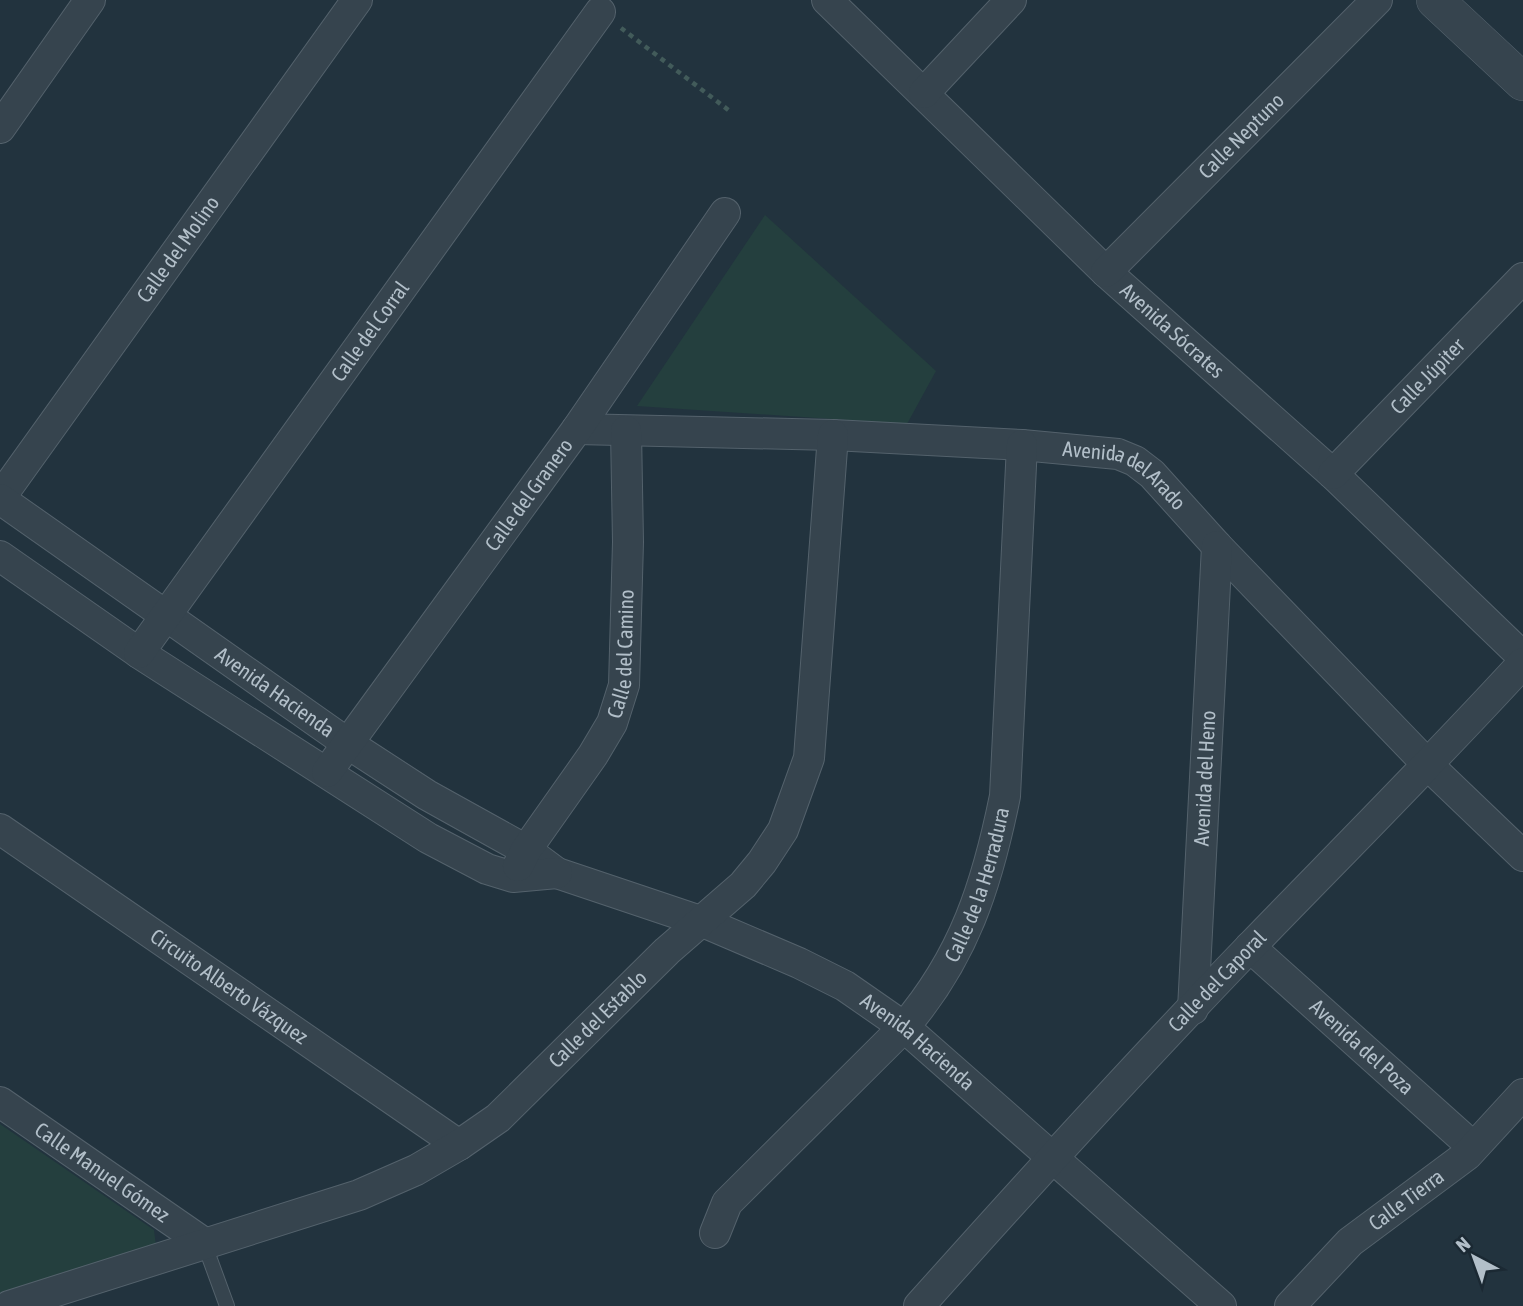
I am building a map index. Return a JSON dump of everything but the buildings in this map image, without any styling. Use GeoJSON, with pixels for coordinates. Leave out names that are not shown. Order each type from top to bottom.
{"type":"FeatureCollection","features":[{"type":"Feature","properties":{"kind":"street"},"geometry":{"type":"LineString","coordinates":[[0,128],[90,0]]}},
{"type":"Feature","properties":{"kind":"street","name":"Calle del Molino"},"geometry":{"type":"LineString","coordinates":[[0,498],[357,0]]}},
{"type":"Feature","properties":{"kind":"street","name":"Avenida Sócrates"},"geometry":{"type":"LineString","coordinates":[[827,0],[1107,272],[1333,474],[1523,657]]}},
{"type":"Feature","properties":{"kind":"street"},"geometry":{"type":"LineString","coordinates":[[924,93],[1011,0]]}},
{"type":"Feature","properties":{"kind":"street","name":"Calle Neptuno"},"geometry":{"type":"LineString","coordinates":[[1107,272],[1377,0]]}},
{"type":"Feature","properties":{"kind":"street"},"geometry":{"type":"LineString","coordinates":[[1435,0],[1523,82]]}},
{"type":"Feature","properties":{"kind":"street","name":"Calle del Corral"},"geometry":{"type":"LineString","coordinates":[[139,653],[600,12]]}},
{"type":"Feature","properties":{"kind":"street","name":"Calle del Granero"},"geometry":{"type":"LineString","coordinates":[[327,772],[577,429],[725,213]]}},
{"type":"Feature","properties":{"kind":"street","name":"Calle Júpiter"},"geometry":{"type":"LineString","coordinates":[[1333,474],[1523,278]]}},
{"type":"Feature","properties":{"kind":"street","name":"Avenida del Arado"},"geometry":{"type":"LineString","coordinates":[[577,429],[832,435],[1022,445],[1118,454],[1135,461],[1152,474],[1217,546],[1429,766],[1523,856]]}},
{"type":"Feature","properties":{"kind":"street","name":"Calle del Camino"},"geometry":{"type":"LineString","coordinates":[[513,877],[527,850],[612,723],[624,685],[628,542],[626,431]]}},
{"type":"Feature","properties":{"kind":"street","name":"Calle del Establo"},"geometry":{"type":"LineString","coordinates":[[9,1306],[359,1195],[416,1170],[458,1146],[498,1118],[667,951],[743,886],[783,830],[809,758],[832,435]]}},
{"type":"Feature","properties":{"kind":"street","name":"Calle de la Herradura"},"geometry":{"type":"LineString","coordinates":[[715,1233],[727,1203],[904,1027],[925,1002],[961,945],[996,840],[1005,796],[1022,445]]}},
{"type":"Feature","properties":{"kind":"street","name":"Avenida Hacienda"},"geometry":{"type":"LineString","coordinates":[[0,498],[346,743],[427,795],[527,850],[557,873],[703,922],[834,980],[904,1027],[1221,1306]]}},
{"type":"Feature","properties":{"kind":"street","name":"Avenida del Heno"},"geometry":{"type":"LineString","coordinates":[[1193,1009],[1217,546]]}},
{"type":"Feature","properties":{"kind":"street","name":"Avenida Hacienda"},"geometry":{"type":"LineString","coordinates":[[0,556],[139,653],[428,838],[487,869],[513,877],[557,873]]}},
{"type":"Feature","properties":{"kind":"street","name":"Calle del Caporal"},"geometry":{"type":"LineString","coordinates":[[919,1306],[1052,1157],[1250,947],[1429,766],[1523,663]]}},
{"type":"Feature","properties":{"kind":"street","name":"Circuito Alberto Vázquez"},"geometry":{"type":"LineString","coordinates":[[0,829],[458,1146]]}},
{"type":"Feature","properties":{"kind":"street","name":"Avenida del Poza"},"geometry":{"type":"LineString","coordinates":[[1250,947],[1474,1147]]}},
{"type":"Feature","properties":{"kind":"street","name":"Calle Tierra"},"geometry":{"type":"LineString","coordinates":[[1290,1306],[1350,1242],[1467,1155],[1523,1094]]}},
{"type":"Feature","properties":{"kind":"street","name":"Calle Manuel Gómez"},"geometry":{"type":"LineString","coordinates":[[0,1102],[204,1243]]}},
{"type":"Feature","properties":{"kind":"lane"},"geometry":{"type":"LineString","coordinates":[[204,1243],[227,1306]]}},
{"type":"Feature","properties":{"kind":"path"},"geometry":{"type":"LineString","coordinates":[[600,12],[731,112]]}},
{"type":"Feature","properties":{"kind":"green space"},"geometry":{"type":"Polygon","coordinates":[[[765,215],[936,371],[907,424],[637,406],[765,215]]]}},
{"type":"Feature","properties":{"kind":"green space"},"geometry":{"type":"Polygon","coordinates":[[[0,1124],[154,1230],[156,1246],[0,1293],[0,1124]]]}}]}
